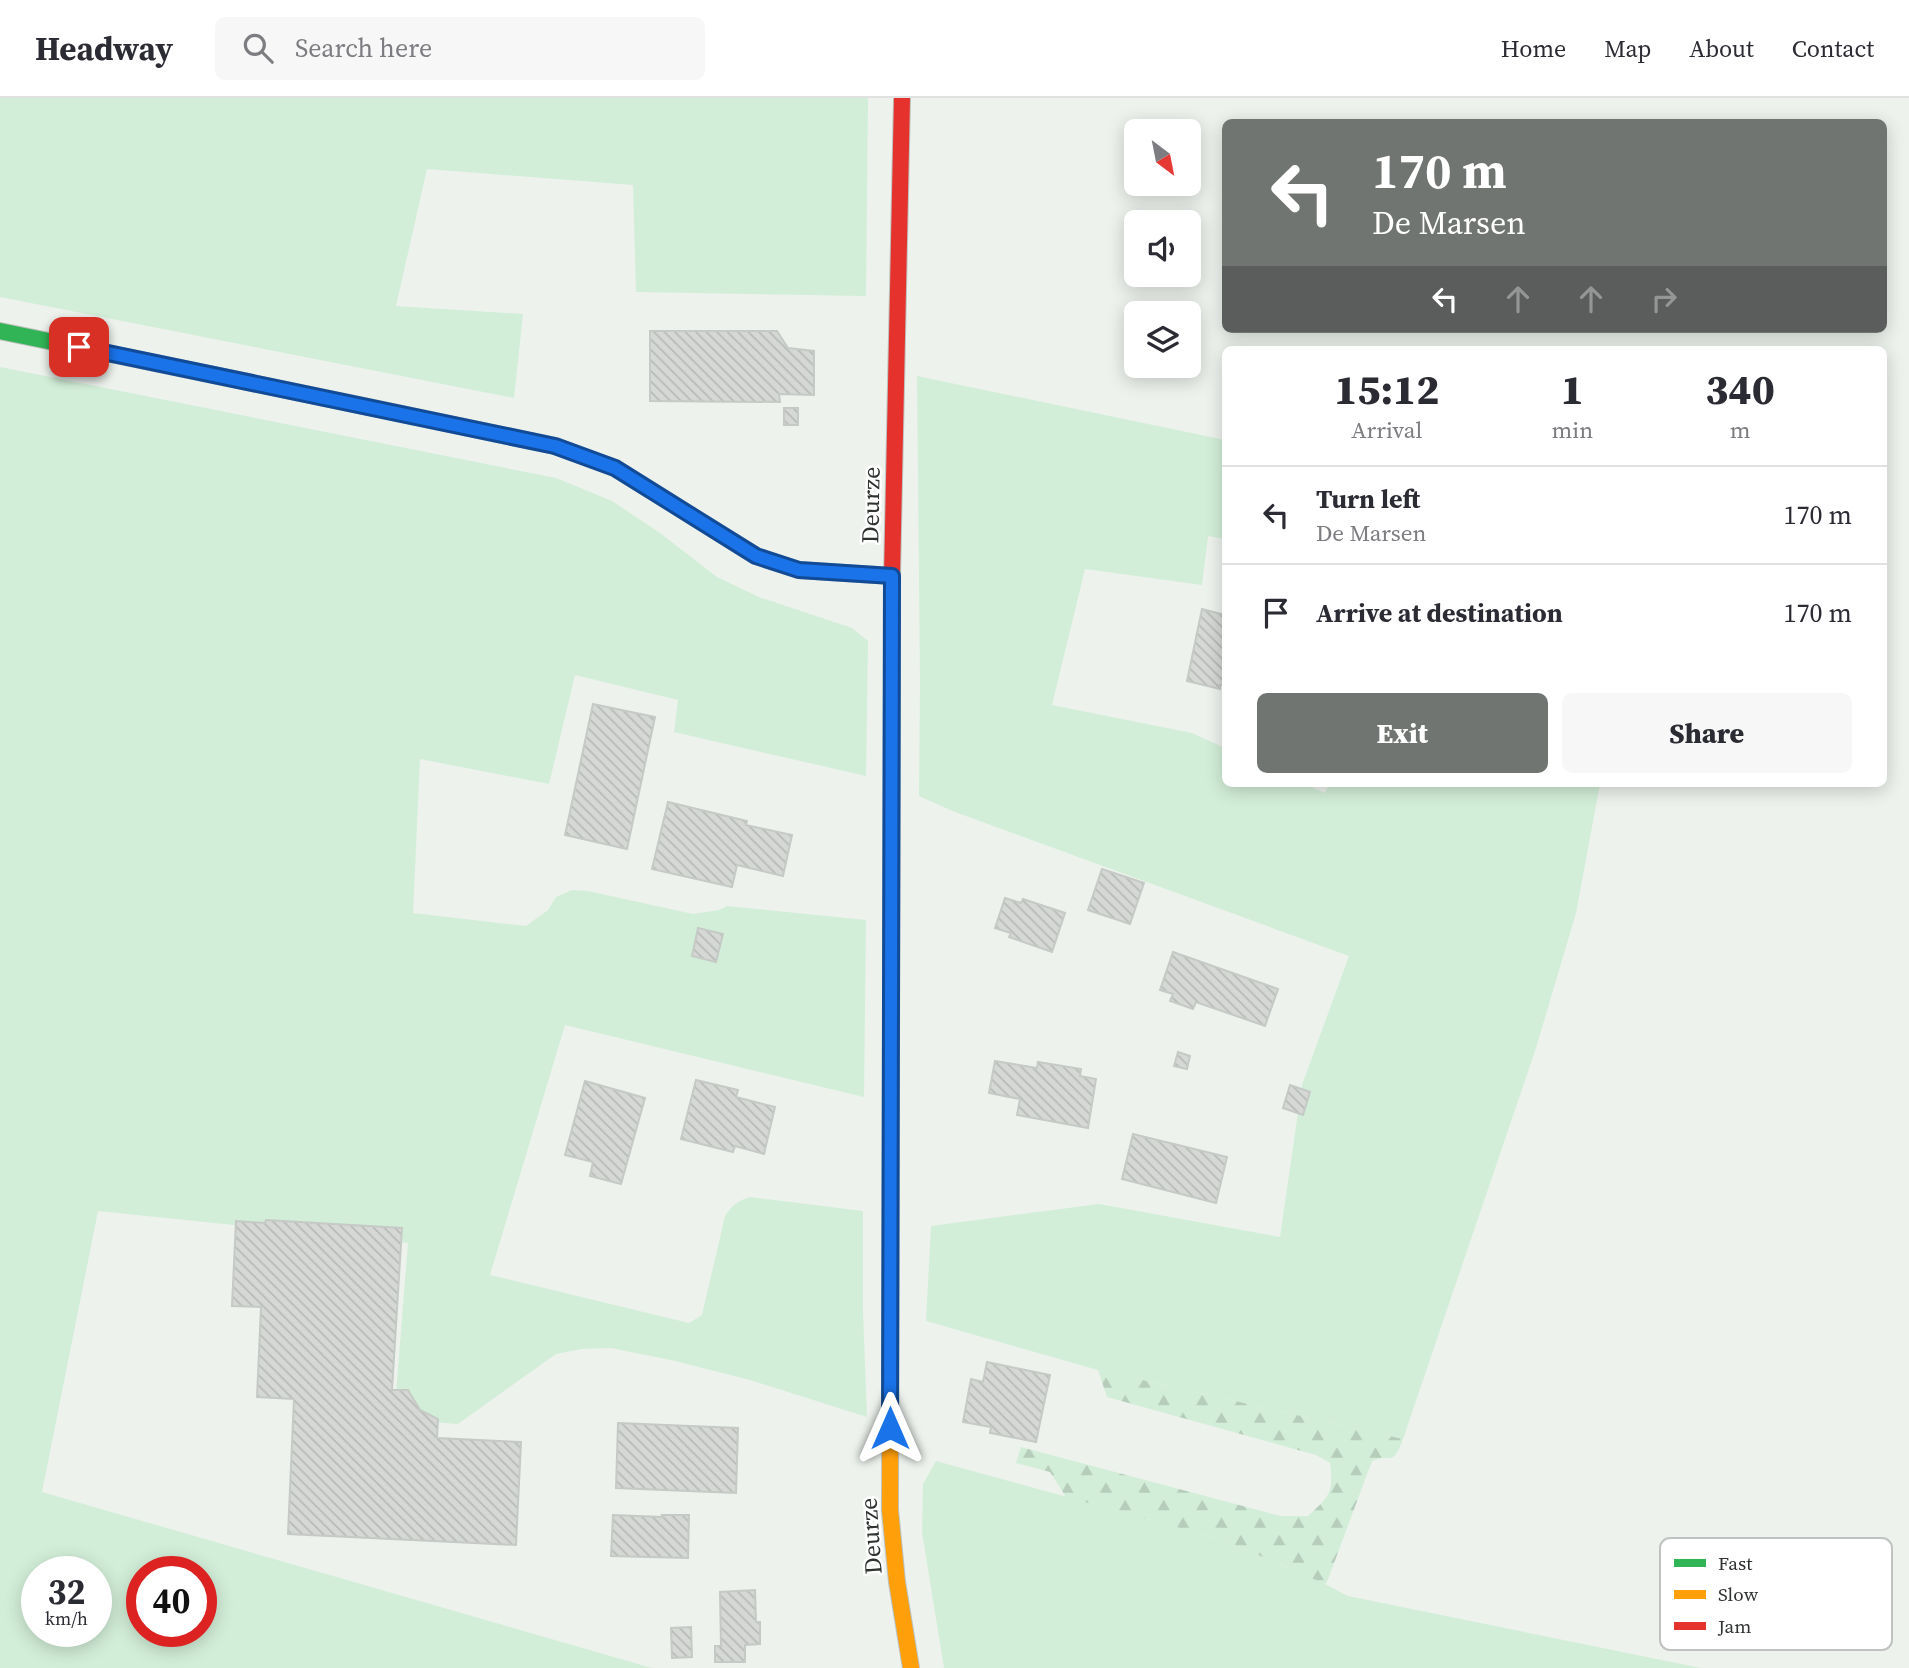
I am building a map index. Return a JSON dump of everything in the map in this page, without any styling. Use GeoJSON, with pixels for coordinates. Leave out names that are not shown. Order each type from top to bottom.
{"type":"FeatureCollection","features":[{"type":"Feature","properties":{"kind":"street","name":"Deurze"},"geometry":{"type":"LineString","coordinates":[[902,98],[892,576],[890,1510],[897,1582],[911,1668]]}},
{"type":"Feature","properties":{"kind":"street"},"geometry":{"type":"LineString","coordinates":[[0,331],[555,446],[615,468],[756,556],[799,570],[892,576]]}},
{"type":"Feature","properties":{"kind":"green space"},"geometry":{"type":"Polygon","coordinates":[[[0,98],[868,98],[866,296],[636,292],[633,185],[427,169],[396,306],[523,314],[514,398],[0,297],[0,98]]]}},
{"type":"Feature","properties":{"kind":"green space"},"geometry":{"type":"Polygon","coordinates":[[[0,367],[556,478],[612,501],[660,533],[717,577],[759,597],[852,628],[868,641],[866,776],[674,732],[678,700],[575,675],[549,784],[420,759],[413,913],[526,926],[548,910],[556,897],[572,890],[588,891],[693,914],[727,906],[866,920],[864,1097],[565,1025],[490,1275],[689,1323],[702,1315],[725,1216],[739,1202],[750,1197],[863,1211],[867,1417],[750,1380],[611,1348],[582,1349],[556,1354],[458,1424],[394,1419],[408,1243],[98,1211],[42,1492],[652,1668],[0,1668],[0,367]]]}},
{"type":"Feature","properties":{"kind":"green space"},"geometry":{"type":"Polygon","coordinates":[[[917,376],[1222,439],[1222,538],[1208,536],[1202,585],[1085,569],[1052,705],[1192,733],[1222,747],[1222,787],[1312,787],[1325,793],[1328,787],[1599,787],[1576,913],[1536,1048],[1403,1439],[1098,1370],[926,1321],[931,1226],[1099,1204],[1280,1237],[1302,1085],[1349,956],[955,812],[919,796],[917,376]]]}},
{"type":"Feature","properties":{"kind":"green space"},"geometry":{"type":"Polygon","coordinates":[[[1098,1370],[1403,1439],[1393,1457],[1372,1461],[1325,1584],[1224,1540],[1066,1497],[1050,1472],[1016,1463],[1021,1447],[1280,1516],[1308,1516],[1328,1494],[1331,1481],[1330,1463],[1316,1455],[1107,1397],[1098,1370]]]}},
{"type":"Feature","properties":{"kind":"green space"},"geometry":{"type":"Polygon","coordinates":[[[936,1461],[1224,1540],[1348,1596],[1701,1668],[944,1668],[922,1532],[923,1484],[936,1461]]]}},
{"type":"Feature","properties":{"kind":"building"},"geometry":{"type":"Polygon","coordinates":[[[650,331],[777,331],[788,348],[814,351],[814,395],[779,394],[780,402],[650,401],[650,331]]]}},
{"type":"Feature","properties":{"kind":"building"},"geometry":{"type":"Polygon","coordinates":[[[784,408],[798,408],[798,425],[784,425],[784,408]]]}},
{"type":"Feature","properties":{"kind":"building"},"geometry":{"type":"Polygon","coordinates":[[[1202,609],[1222,614],[1222,685],[1220,689],[1187,681],[1202,609]]]}},
{"type":"Feature","properties":{"kind":"building"},"geometry":{"type":"Polygon","coordinates":[[[593,704],[655,717],[627,849],[565,835],[593,704]]]}},
{"type":"Feature","properties":{"kind":"building"},"geometry":{"type":"Polygon","coordinates":[[[668,802],[747,821],[746,825],[792,835],[783,876],[737,865],[732,887],[652,869],[668,802]]]}},
{"type":"Feature","properties":{"kind":"building"},"geometry":{"type":"Polygon","coordinates":[[[1102,869],[1144,883],[1130,924],[1088,910],[1102,869]]]}},
{"type":"Feature","properties":{"kind":"building"},"geometry":{"type":"Polygon","coordinates":[[[1005,898],[1021,903],[1023,899],[1065,913],[1052,952],[1009,937],[1011,933],[995,928],[1005,898]]]}},
{"type":"Feature","properties":{"kind":"building"},"geometry":{"type":"Polygon","coordinates":[[[698,928],[723,934],[716,962],[692,956],[698,928]]]}},
{"type":"Feature","properties":{"kind":"building"},"geometry":{"type":"Polygon","coordinates":[[[1173,952],[1278,989],[1265,1026],[1196,1002],[1193,1009],[1170,1001],[1173,994],[1160,990],[1173,952]]]}},
{"type":"Feature","properties":{"kind":"building"},"geometry":{"type":"Polygon","coordinates":[[[1178,1052],[1190,1056],[1187,1069],[1174,1066],[1178,1052]]]}},
{"type":"Feature","properties":{"kind":"building"},"geometry":{"type":"Polygon","coordinates":[[[995,1061],[1037,1068],[1038,1062],[1081,1069],[1080,1076],[1096,1079],[1088,1128],[1017,1115],[1020,1099],[989,1093],[995,1061]]]}},
{"type":"Feature","properties":{"kind":"building"},"geometry":{"type":"Polygon","coordinates":[[[696,1080],[738,1090],[736,1097],[775,1107],[764,1154],[735,1146],[733,1152],[681,1139],[696,1080]]]}},
{"type":"Feature","properties":{"kind":"building"},"geometry":{"type":"Polygon","coordinates":[[[585,1081],[645,1098],[621,1184],[590,1176],[593,1162],[565,1155],[585,1081]]]}},
{"type":"Feature","properties":{"kind":"building"},"geometry":{"type":"Polygon","coordinates":[[[1290,1085],[1310,1092],[1303,1115],[1283,1108],[1290,1085]]]}},
{"type":"Feature","properties":{"kind":"building"},"geometry":{"type":"Polygon","coordinates":[[[1133,1134],[1227,1157],[1216,1203],[1122,1179],[1133,1134]]]}},
{"type":"Feature","properties":{"kind":"building"},"geometry":{"type":"Polygon","coordinates":[[[266,1220],[402,1228],[392,1390],[408,1390],[420,1410],[438,1419],[437,1438],[521,1442],[516,1545],[288,1534],[294,1399],[257,1397],[261,1307],[232,1306],[236,1221],[265,1223],[266,1220]]]}},
{"type":"Feature","properties":{"kind":"building"},"geometry":{"type":"Polygon","coordinates":[[[987,1362],[1050,1375],[1036,1442],[990,1433],[991,1427],[963,1422],[971,1379],[983,1382],[987,1362]]]}},
{"type":"Feature","properties":{"kind":"building"},"geometry":{"type":"Polygon","coordinates":[[[618,1423],[738,1428],[736,1493],[616,1488],[618,1423]]]}},
{"type":"Feature","properties":{"kind":"building"},"geometry":{"type":"Polygon","coordinates":[[[613,1515],[689,1515],[688,1558],[611,1556],[613,1515]]]}},
{"type":"Feature","properties":{"kind":"building"},"geometry":{"type":"Polygon","coordinates":[[[755,1590],[760,1644],[745,1645],[745,1662],[715,1662],[715,1646],[721,1646],[720,1592],[755,1590]]]}},
{"type":"Feature","properties":{"kind":"building"},"geometry":{"type":"Polygon","coordinates":[[[691,1627],[692,1657],[672,1658],[671,1628],[691,1627]]]}},
{"type":"Feature","properties":{"kind":"traffic: fast"},"geometry":{"type":"LineString","coordinates":[[0,331],[364,406]]}},
{"type":"Feature","properties":{"kind":"traffic: fast"},"geometry":{"type":"LineString","coordinates":[[891,1037],[892,680]]}},
{"type":"Feature","properties":{"kind":"traffic: slow"},"geometry":{"type":"LineString","coordinates":[[364,406],[555,446],[615,468],[756,556],[798,570]]}},
{"type":"Feature","properties":{"kind":"traffic: slow"},"geometry":{"type":"LineString","coordinates":[[891,1037],[890,1510],[897,1582],[911,1668]]}},
{"type":"Feature","properties":{"kind":"traffic: jam"},"geometry":{"type":"LineString","coordinates":[[892,680],[902,98]]}},
{"type":"Feature","properties":{"kind":"traffic: jam"},"geometry":{"type":"LineString","coordinates":[[798,570],[892,576]]}},
{"type":"Feature","properties":{"kind":"route"},"geometry":{"type":"LineString","coordinates":[[79,347],[555,446],[615,468],[756,556],[799,570],[892,576],[890,1428]]}}]}
